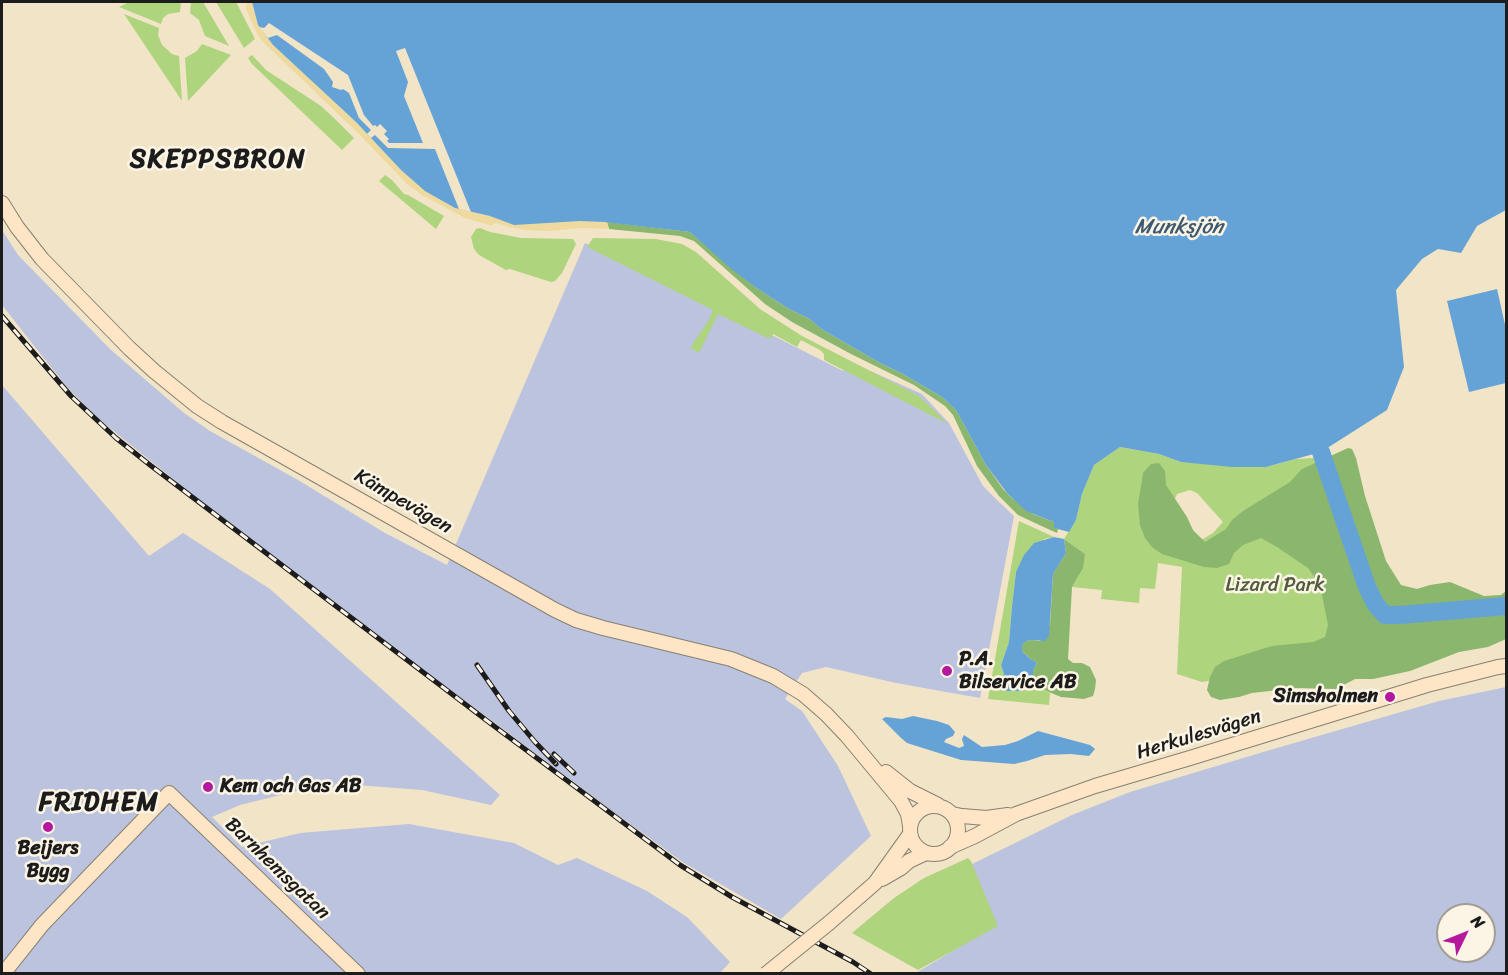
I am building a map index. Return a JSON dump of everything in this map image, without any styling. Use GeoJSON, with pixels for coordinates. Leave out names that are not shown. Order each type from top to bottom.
{"type":"FeatureCollection","features":[{"type":"Feature","properties":{"kind":"main road","name":"Kämpevägen"},"geometry":{"type":"LineString","coordinates":[[2,203],[42,259],[129,348],[197,406],[565,615],[603,628],[731,659],[773,676],[803,694],[894,780],[939,806]]}},
{"type":"Feature","properties":{"kind":"main road","name":"Herkulesvägen"},"geometry":{"type":"LineString","coordinates":[[950,847],[1016,814],[1095,786],[1427,685],[1504,664]]}},
{"type":"Feature","properties":{"kind":"main road","name":"Kämpevägen"},"geometry":{"type":"LineString","coordinates":[[847,736],[901,801],[908,814],[910,830]]}},
{"type":"Feature","properties":{"kind":"main road","name":"Barnhemsgatan"},"geometry":{"type":"LineString","coordinates":[[3,974],[42,925],[169,793],[358,974]]}},
{"type":"Feature","properties":{"kind":"main road"},"geometry":{"type":"LineString","coordinates":[[766,974],[875,883],[909,861],[927,853],[939,853],[950,847],[957,835],[958,827],[952,814],[939,806],[931,805],[917,812],[912,819],[910,830],[875,883]]}},
{"type":"Feature","properties":{"kind":"main road","name":"Herkulesvägen"},"geometry":{"type":"LineString","coordinates":[[952,814],[986,818],[1016,814]]}},
{"type":"Feature","properties":{"kind":"main road"},"geometry":{"type":"LineString","coordinates":[[910,830],[915,845],[927,853]]}},
{"type":"Feature","properties":{"kind":"shaded area"},"geometry":{"type":"Polygon","coordinates":[[[2,230],[18,255],[111,350],[184,413],[210,431],[298,480],[385,533],[447,565],[585,243],[843,371],[848,361],[922,394],[949,423],[983,486],[1014,516],[980,698],[896,683],[826,667],[802,673],[785,699],[802,711],[838,766],[871,836],[781,919],[684,863],[608,808],[365,627],[198,499],[96,417],[65,385],[2,305],[2,230]]]}},
{"type":"Feature","properties":{"kind":"shaded area"},"geometry":{"type":"Polygon","coordinates":[[[2,385],[149,556],[183,533],[270,589],[500,795],[491,805],[422,790],[357,785],[305,789],[240,805],[212,817],[242,847],[300,833],[409,824],[514,843],[558,865],[577,858],[647,891],[687,917],[730,962],[719,974],[2,973],[2,385]]]}},
{"type":"Feature","properties":{"kind":"shaded area"},"geometry":{"type":"Polygon","coordinates":[[[1506,687],[1506,973],[914,974],[996,925],[964,868],[1072,815],[1130,792],[1439,701],[1506,687]]]}},
{"type":"Feature","properties":{"kind":"green space"},"geometry":{"type":"Polygon","coordinates":[[[129,2],[181,2],[180,12],[168,14],[163,18],[161,24],[119,7],[129,2]]]}},
{"type":"Feature","properties":{"kind":"green space"},"geometry":{"type":"Polygon","coordinates":[[[191,2],[203,2],[229,46],[205,36],[199,20],[190,13],[191,2]]]}},
{"type":"Feature","properties":{"kind":"green space"},"geometry":{"type":"Polygon","coordinates":[[[216,2],[236,2],[255,39],[244,48],[216,2]]]}},
{"type":"Feature","properties":{"kind":"green space"},"geometry":{"type":"Polygon","coordinates":[[[124,14],[159,28],[158,35],[162,45],[172,54],[179,56],[182,101],[124,14]]]}},
{"type":"Feature","properties":{"kind":"green space"},"geometry":{"type":"Polygon","coordinates":[[[202,44],[231,55],[188,101],[185,58],[197,51],[202,44]]]}},
{"type":"Feature","properties":{"kind":"green space"},"geometry":{"type":"Polygon","coordinates":[[[252,55],[266,70],[321,106],[354,138],[342,150],[252,64],[248,58],[252,55]]]}},
{"type":"Feature","properties":{"kind":"green space"},"geometry":{"type":"Polygon","coordinates":[[[385,175],[404,194],[444,216],[436,229],[379,181],[385,175]]]}},
{"type":"Feature","properties":{"kind":"green space"},"geometry":{"type":"Polygon","coordinates":[[[607,222],[690,232],[755,287],[789,309],[808,318],[823,330],[942,397],[956,410],[986,465],[1003,489],[1033,514],[1054,522],[1054,527],[1058,529],[1057,533],[1018,515],[999,496],[977,466],[953,415],[945,406],[914,385],[792,322],[765,304],[694,241],[680,236],[609,229],[607,222]]]}},
{"type":"Feature","properties":{"kind":"green space"},"geometry":{"type":"Polygon","coordinates":[[[476,229],[521,238],[573,239],[576,244],[562,273],[551,282],[510,269],[506,270],[479,255],[474,249],[471,237],[476,229]]]}},
{"type":"Feature","properties":{"kind":"green space"},"geometry":{"type":"Polygon","coordinates":[[[593,238],[656,239],[682,244],[696,252],[760,309],[802,336],[919,396],[948,424],[824,360],[824,354],[820,350],[801,340],[797,347],[773,334],[770,339],[718,314],[699,353],[690,348],[713,310],[587,247],[593,238]]]}},
{"type":"Feature","properties":{"kind":"green space","name":"Lizard Park"},"geometry":{"type":"Polygon","coordinates":[[[1120,447],[1159,454],[1181,462],[1266,467],[1296,459],[1314,458],[1316,463],[1302,469],[1379,651],[1202,682],[1177,674],[1182,567],[1158,563],[1155,589],[1140,588],[1139,603],[1101,599],[1102,590],[1072,587],[1079,575],[1085,554],[1064,539],[1076,520],[1082,494],[1094,465],[1120,447]],[[1143,473],[1138,503],[1184,540],[1203,539],[1213,533],[1223,522],[1197,493],[1190,490],[1177,494],[1172,506],[1143,473]]]}},
{"type":"Feature","properties":{"kind":"green space"},"geometry":{"type":"Polygon","coordinates":[[[1348,448],[1352,449],[1356,458],[1365,496],[1386,561],[1401,585],[1417,589],[1450,582],[1484,596],[1501,595],[1506,591],[1506,639],[1488,647],[1459,652],[1410,671],[1373,679],[1355,679],[1336,689],[1295,688],[1252,693],[1220,700],[1211,697],[1207,690],[1210,677],[1215,667],[1224,661],[1272,646],[1313,642],[1325,637],[1328,625],[1320,585],[1308,568],[1261,538],[1243,545],[1234,553],[1229,564],[1217,568],[1204,567],[1162,554],[1145,538],[1140,525],[1138,503],[1143,473],[1151,464],[1159,463],[1165,471],[1166,485],[1193,530],[1205,542],[1226,529],[1232,520],[1243,511],[1290,482],[1302,469],[1348,448]]]}},
{"type":"Feature","properties":{"kind":"green space"},"geometry":{"type":"Polygon","coordinates":[[[1019,521],[1054,537],[1044,539],[1016,572],[1009,642],[1001,665],[1004,674],[994,684],[1023,691],[1032,685],[1050,693],[1049,705],[988,699],[1019,521]]]}},
{"type":"Feature","properties":{"kind":"green space"},"geometry":{"type":"Polygon","coordinates":[[[1064,539],[1085,554],[1083,568],[1072,587],[1068,659],[1073,663],[1082,663],[1090,667],[1096,680],[1093,696],[1084,699],[1061,697],[1032,685],[1033,671],[1037,662],[1022,651],[1025,641],[1040,641],[1050,625],[1053,574],[1066,553],[1064,539]]]}},
{"type":"Feature","properties":{"kind":"green space"},"geometry":{"type":"Polygon","coordinates":[[[968,858],[998,926],[918,970],[852,933],[894,898],[924,878],[968,858]]]}},
{"type":"Feature","properties":{"kind":"sand"},"geometry":{"type":"Polygon","coordinates":[[[247,2],[252,2],[258,25],[273,45],[356,122],[401,170],[455,208],[490,216],[607,222],[609,229],[582,228],[549,231],[525,230],[496,223],[493,226],[465,218],[422,195],[407,184],[358,133],[266,45],[258,36],[246,9],[247,2]]]}},
{"type":"Feature","properties":{"kind":"water","name":"Munksjön"},"geometry":{"type":"Polygon","coordinates":[[[252,2],[1506,2],[1506,210],[1477,226],[1461,253],[1438,249],[1422,259],[1396,290],[1404,367],[1387,410],[1321,452],[1266,467],[1232,467],[1181,462],[1159,454],[1120,447],[1094,465],[1082,494],[1076,520],[1069,532],[1054,528],[1054,522],[1026,511],[1007,493],[986,465],[956,410],[942,397],[823,330],[808,318],[789,309],[755,287],[690,232],[580,221],[514,225],[490,216],[455,208],[425,191],[401,170],[356,122],[273,45],[258,25],[252,2]]]}},
{"type":"Feature","properties":{"kind":"water"},"geometry":{"type":"Polygon","coordinates":[[[1497,289],[1506,329],[1506,383],[1469,392],[1447,301],[1497,289]]]}},
{"type":"Feature","properties":{"kind":"water"},"geometry":{"type":"Polygon","coordinates":[[[1054,537],[1064,539],[1066,553],[1053,574],[1049,636],[1045,641],[1026,641],[1022,645],[1022,651],[1037,662],[1033,671],[1032,685],[1023,691],[997,689],[993,683],[1002,678],[1004,674],[1001,665],[1009,642],[1016,572],[1024,555],[1034,543],[1054,537]]]}},
{"type":"Feature","properties":{"kind":"water"},"geometry":{"type":"Polygon","coordinates":[[[913,716],[949,725],[955,732],[944,742],[959,748],[964,746],[962,739],[964,735],[982,747],[1005,745],[1038,731],[1090,745],[1095,749],[1089,756],[1045,755],[1014,764],[961,760],[907,743],[882,719],[886,717],[902,719],[913,716]]]}},
{"type":"Feature","properties":{"kind":"pier"},"geometry":{"type":"Polygon","coordinates":[[[269,23],[348,75],[364,115],[373,126],[377,127],[380,124],[387,131],[384,134],[389,139],[387,141],[389,143],[423,143],[404,96],[408,82],[396,51],[405,48],[471,212],[459,209],[435,149],[388,148],[375,135],[371,138],[367,134],[371,130],[359,118],[349,93],[332,87],[333,82],[324,69],[277,35],[268,38],[259,27],[264,28],[269,23]]]}},
{"type":"Feature","properties":{"kind":"waterway"},"geometry":{"type":"LineString","coordinates":[[1321,452],[1367,587],[1376,605],[1385,615],[1506,606]]}},
{"type":"Feature","properties":{"kind":"railway"},"geometry":{"type":"LineString","coordinates":[[2,316],[71,396],[116,438],[490,723],[680,865],[732,897],[871,974]]}},
{"type":"Feature","properties":{"kind":"railway"},"geometry":{"type":"LineString","coordinates":[[477,665],[509,711],[556,764]]}},
{"type":"Feature","properties":{"kind":"railway"},"geometry":{"type":"LineString","coordinates":[[554,754],[574,773]]}},
{"type":"Feature","properties":{"kind":"place","name":"P.A. Bilservice AB"},"geometry":{"type":"Point","coordinates":[947,671]}},
{"type":"Feature","properties":{"kind":"place","name":"Simsholmen"},"geometry":{"type":"Point","coordinates":[1390,697]}},
{"type":"Feature","properties":{"kind":"place","name":"Kem och Gas AB"},"geometry":{"type":"Point","coordinates":[208,787]}},
{"type":"Feature","properties":{"kind":"place","name":"Beijers Bygg"},"geometry":{"type":"Point","coordinates":[48,827]}},
{"type":"Feature","properties":{"kind":"district","name":"SKEPPSBRON"},"geometry":{"type":"Point","coordinates":[218,160]}},
{"type":"Feature","properties":{"kind":"district","name":"FRIDHEM"},"geometry":{"type":"Point","coordinates":[99,803]}}]}
